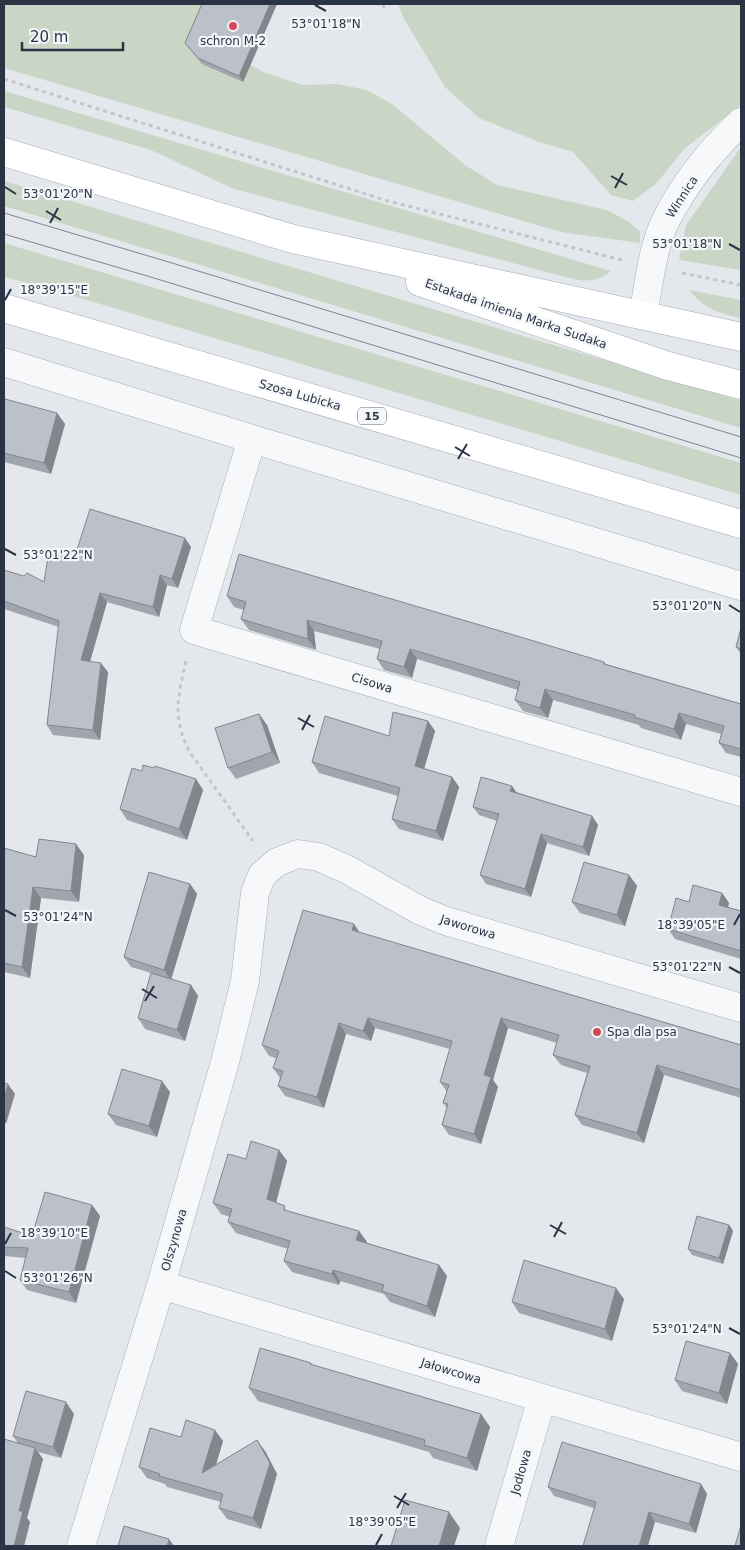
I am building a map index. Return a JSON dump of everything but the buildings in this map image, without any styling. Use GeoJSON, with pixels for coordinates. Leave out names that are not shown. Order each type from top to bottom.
{"type":"FeatureCollection","features":[{"type":"Feature","properties":{"kind":"main road"},"geometry":{"type":"LineString","coordinates":[[4,152],[293,239],[741,337]]}},
{"type":"Feature","properties":{"kind":"main road","name":"Estakada imienia Marka Sudaka"},"geometry":{"type":"LineString","coordinates":[[293,239],[668,366],[741,385]]}},
{"type":"Feature","properties":{"kind":"main road","name":"Szosa Lubicka"},"geometry":{"type":"LineString","coordinates":[[4,308],[741,524]]}},
{"type":"Feature","properties":{"kind":"street","name":"Winnica"},"geometry":{"type":"LineString","coordinates":[[644,315],[652,267],[666,219],[711,153],[741,122]]}},
{"type":"Feature","properties":{"kind":"street"},"geometry":{"type":"LineString","coordinates":[[4,362],[252,439],[741,586]]}},
{"type":"Feature","properties":{"kind":"street"},"geometry":{"type":"LineString","coordinates":[[194,630],[252,439]]}},
{"type":"Feature","properties":{"kind":"street","name":"Cisowa"},"geometry":{"type":"LineString","coordinates":[[194,630],[741,792]]}},
{"type":"Feature","properties":{"kind":"street","name":"Jaworowa"},"geometry":{"type":"LineString","coordinates":[[252,930],[255,893],[262,875],[277,862],[298,854],[320,856],[421,911],[446,921],[741,1008]]}},
{"type":"Feature","properties":{"kind":"street","name":"Olszynowa"},"geometry":{"type":"LineString","coordinates":[[81,1546],[161,1285],[225,1062],[245,981],[252,930]]}},
{"type":"Feature","properties":{"kind":"street","name":"Jałowcowa"},"geometry":{"type":"LineString","coordinates":[[161,1285],[741,1456]]}},
{"type":"Feature","properties":{"kind":"street","name":"Jodłowa"},"geometry":{"type":"LineString","coordinates":[[499,1546],[542,1398]]}},
{"type":"Feature","properties":{"kind":"path"},"geometry":{"type":"LineString","coordinates":[[383,4],[385,11]]}},
{"type":"Feature","properties":{"kind":"path"},"geometry":{"type":"LineString","coordinates":[[4,79],[388,201],[652,267],[741,285]]}},
{"type":"Feature","properties":{"kind":"path"},"geometry":{"type":"LineString","coordinates":[[194,630],[178,694],[177,717],[180,729],[189,751],[251,836],[255,845]]}},
{"type":"Feature","properties":{"kind":"green space"},"geometry":{"type":"Polygon","coordinates":[[[4,4],[209,4],[243,82],[250,65],[266,73],[303,85],[337,84],[367,90],[392,104],[465,165],[497,185],[607,210],[629,222],[640,232],[640,243],[561,232],[4,68],[4,4]]]}},
{"type":"Feature","properties":{"kind":"green space"},"geometry":{"type":"Polygon","coordinates":[[[398,4],[741,4],[741,105],[684,149],[656,184],[633,201],[611,195],[573,152],[539,142],[479,118],[445,87],[404,19],[398,4]]]}},
{"type":"Feature","properties":{"kind":"green space"},"geometry":{"type":"Polygon","coordinates":[[[4,91],[611,271],[593,280],[573,279],[234,189],[151,150],[4,107],[4,91]]]}},
{"type":"Feature","properties":{"kind":"green space"},"geometry":{"type":"Polygon","coordinates":[[[741,147],[741,270],[679,260],[686,225],[741,147]]]}},
{"type":"Feature","properties":{"kind":"green space"},"geometry":{"type":"Polygon","coordinates":[[[4,181],[741,401],[741,428],[4,206],[4,181]]]}},
{"type":"Feature","properties":{"kind":"green space"},"geometry":{"type":"Polygon","coordinates":[[[4,243],[741,463],[741,495],[50,289],[4,277],[4,243]]]}},
{"type":"Feature","properties":{"kind":"green space"},"geometry":{"type":"Polygon","coordinates":[[[689,290],[741,300],[741,318],[706,306],[689,290]]]}},
{"type":"Feature","properties":{"kind":"tram line"},"geometry":{"type":"LineString","coordinates":[[4,213],[741,437]]}},
{"type":"Feature","properties":{"kind":"tram line"},"geometry":{"type":"LineString","coordinates":[[4,234],[154,278],[741,458]]}},
{"type":"Feature","properties":{"kind":"place","name":"schron M-2"},"geometry":{"type":"Point","coordinates":[233,26]}},
{"type":"Feature","properties":{"kind":"place","name":"Spa dla psa"},"geometry":{"type":"Point","coordinates":[597,1032]}}]}
